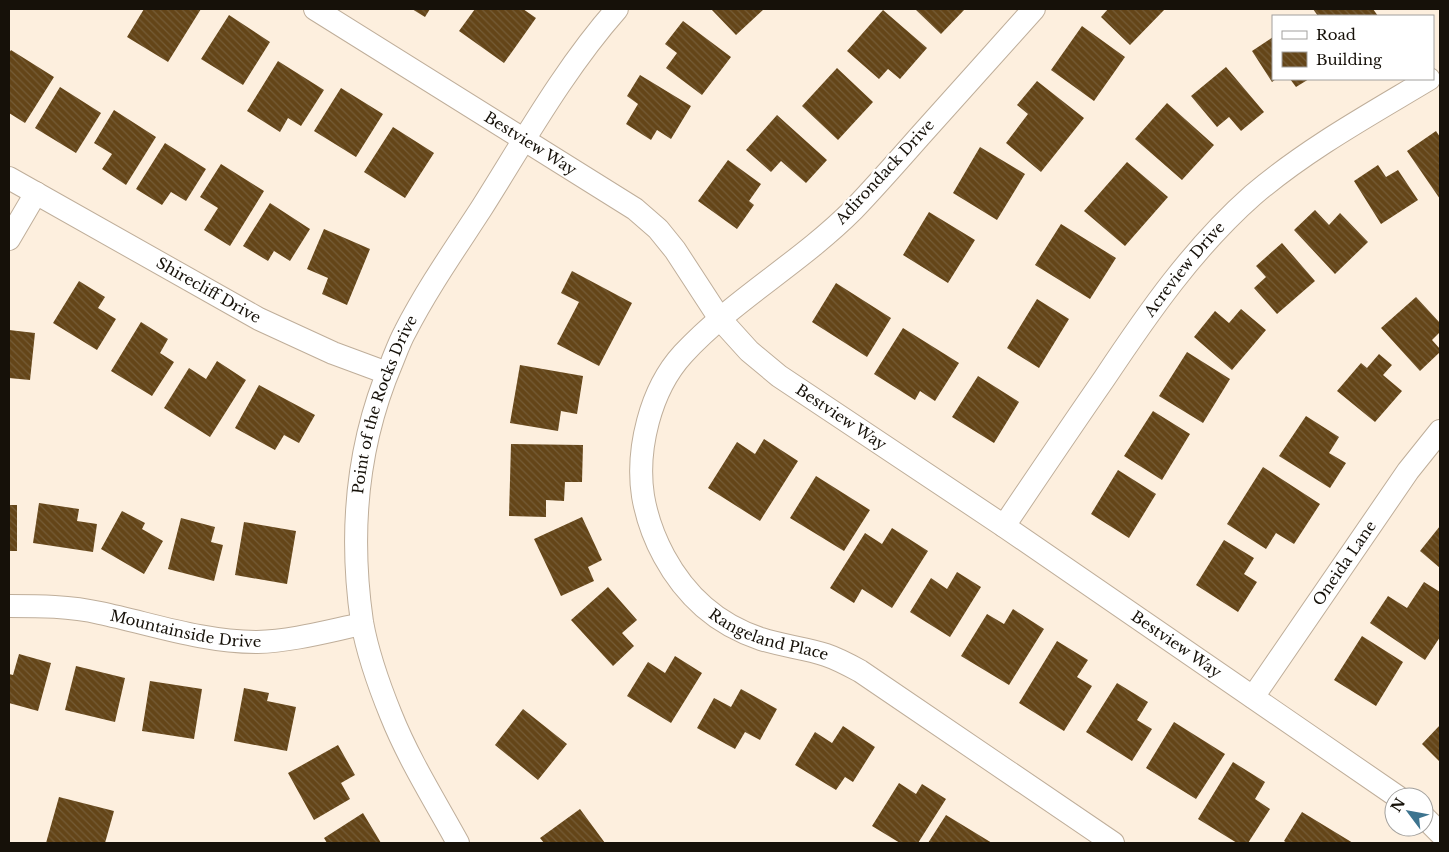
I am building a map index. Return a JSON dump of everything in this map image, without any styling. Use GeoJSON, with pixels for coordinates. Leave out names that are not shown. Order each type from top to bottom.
{"type":"FeatureCollection","features":[{"type":"Feature","properties":{"kind":"street","name":"Bestview Way"},"geometry":{"type":"LineString","coordinates":[[315,9],[635,209],[652,224],[675,250],[720,319],[749,351],[778,376],[1004,526],[1384,787]]}},
{"type":"Feature","properties":{"kind":"street","name":"Point of the Rocks Drive"},"geometry":{"type":"LineString","coordinates":[[458,843],[391,715],[362,624],[355,529],[363,450],[372,412],[408,325],[584,49],[617,9]]}},
{"type":"Feature","properties":{"kind":"street","name":"Adirondack Drive"},"geometry":{"type":"LineString","coordinates":[[720,319],[806,253],[852,210],[1034,9]]}},
{"type":"Feature","properties":{"kind":"street","name":"Acreview Drive"},"geometry":{"type":"LineString","coordinates":[[1004,526],[1142,322],[1175,278],[1212,236],[1253,196],[1301,157],[1427,80]]}},
{"type":"Feature","properties":{"kind":"street","name":"Shirecliff Drive"},"geometry":{"type":"LineString","coordinates":[[9,178],[260,319],[333,353],[387,373]]}},
{"type":"Feature","properties":{"kind":"street"},"geometry":{"type":"LineString","coordinates":[[9,239],[36,193]]}},
{"type":"Feature","properties":{"kind":"street","name":"Rangeland Place"},"geometry":{"type":"LineString","coordinates":[[720,319],[681,355],[664,380],[651,412],[642,443],[640,480],[646,515],[659,547],[676,577],[703,606],[730,626],[762,639],[829,656],[860,671],[1113,843]]}},
{"type":"Feature","properties":{"kind":"street","name":"Oneida Lane"},"geometry":{"type":"LineString","coordinates":[[1253,697],[1408,472],[1440,431]]}},
{"type":"Feature","properties":{"kind":"street","name":"Mountainside Drive"},"geometry":{"type":"LineString","coordinates":[[9,606],[62,608],[98,612],[190,635],[258,642],[297,637],[362,624]]}},
{"type":"Feature","properties":{"kind":"building"},"geometry":{"type":"Polygon","coordinates":[[[144,9],[201,9],[168,62],[127,37],[144,9]]]}},
{"type":"Feature","properties":{"kind":"building"},"geometry":{"type":"Polygon","coordinates":[[[412,9],[430,9],[425,17],[412,9]]]}},
{"type":"Feature","properties":{"kind":"building"},"geometry":{"type":"Polygon","coordinates":[[[475,9],[523,9],[536,18],[504,63],[459,31],[475,9]]]}},
{"type":"Feature","properties":{"kind":"building"},"geometry":{"type":"Polygon","coordinates":[[[711,9],[764,9],[736,35],[711,9]]]}},
{"type":"Feature","properties":{"kind":"building"},"geometry":{"type":"Polygon","coordinates":[[[915,9],[965,9],[941,34],[915,9]]]}},
{"type":"Feature","properties":{"kind":"building"},"geometry":{"type":"Polygon","coordinates":[[[1108,9],[1165,9],[1130,45],[1101,17],[1108,9]]]}},
{"type":"Feature","properties":{"kind":"building"},"geometry":{"type":"Polygon","coordinates":[[[1313,9],[1373,9],[1377,15],[1317,15],[1313,9]]]}},
{"type":"Feature","properties":{"kind":"building"},"geometry":{"type":"Polygon","coordinates":[[[883,10],[927,48],[900,79],[888,69],[879,79],[847,51],[883,10]]]}},
{"type":"Feature","properties":{"kind":"building"},"geometry":{"type":"Polygon","coordinates":[[[229,15],[270,42],[243,85],[201,59],[229,15]]]}},
{"type":"Feature","properties":{"kind":"building"},"geometry":{"type":"Polygon","coordinates":[[[683,21],[731,57],[702,95],[666,68],[677,53],[665,44],[683,21]]]}},
{"type":"Feature","properties":{"kind":"building"},"geometry":{"type":"Polygon","coordinates":[[[1082,26],[1125,57],[1094,101],[1051,70],[1082,26]]]}},
{"type":"Feature","properties":{"kind":"building"},"geometry":{"type":"Polygon","coordinates":[[[1272,38],[1272,80],[1275,80],[1272,82],[1252,51],[1272,38]]]}},
{"type":"Feature","properties":{"kind":"building"},"geometry":{"type":"Polygon","coordinates":[[[11,50],[54,77],[25,123],[9,113],[9,53],[11,50]]]}},
{"type":"Feature","properties":{"kind":"building"},"geometry":{"type":"Polygon","coordinates":[[[278,61],[324,90],[301,126],[288,118],[280,132],[247,111],[278,61]]]}},
{"type":"Feature","properties":{"kind":"building"},"geometry":{"type":"Polygon","coordinates":[[[1226,67],[1264,112],[1241,131],[1229,117],[1217,127],[1191,96],[1226,67]]]}},
{"type":"Feature","properties":{"kind":"building"},"geometry":{"type":"Polygon","coordinates":[[[837,68],[873,102],[838,140],[802,106],[837,68]]]}},
{"type":"Feature","properties":{"kind":"building"},"geometry":{"type":"Polygon","coordinates":[[[640,75],[691,106],[671,139],[657,130],[651,140],[626,124],[638,104],[627,96],[640,75]]]}},
{"type":"Feature","properties":{"kind":"building"},"geometry":{"type":"Polygon","coordinates":[[[1291,80],[1307,80],[1296,87],[1291,80]]]}},
{"type":"Feature","properties":{"kind":"building"},"geometry":{"type":"Polygon","coordinates":[[[1037,81],[1084,118],[1041,172],[1006,143],[1028,114],[1017,105],[1037,81]]]}},
{"type":"Feature","properties":{"kind":"building"},"geometry":{"type":"Polygon","coordinates":[[[60,87],[101,113],[76,153],[35,128],[60,87]]]}},
{"type":"Feature","properties":{"kind":"building"},"geometry":{"type":"Polygon","coordinates":[[[341,88],[383,114],[356,157],[314,131],[341,88]]]}},
{"type":"Feature","properties":{"kind":"building"},"geometry":{"type":"Polygon","coordinates":[[[1167,103],[1214,145],[1182,180],[1135,139],[1167,103]]]}},
{"type":"Feature","properties":{"kind":"building"},"geometry":{"type":"Polygon","coordinates":[[[114,110],[156,137],[126,185],[102,169],[112,154],[94,143],[114,110]]]}},
{"type":"Feature","properties":{"kind":"building"},"geometry":{"type":"Polygon","coordinates":[[[777,115],[827,160],[806,183],[781,161],[771,172],[746,150],[777,115]]]}},
{"type":"Feature","properties":{"kind":"building"},"geometry":{"type":"Polygon","coordinates":[[[393,127],[434,153],[405,198],[364,172],[393,127]]]}},
{"type":"Feature","properties":{"kind":"building"},"geometry":{"type":"Polygon","coordinates":[[[1436,131],[1440,137],[1440,199],[1407,151],[1436,131]]]}},
{"type":"Feature","properties":{"kind":"building"},"geometry":{"type":"Polygon","coordinates":[[[165,143],[206,169],[186,201],[171,192],[162,205],[136,189],[165,143]]]}},
{"type":"Feature","properties":{"kind":"building"},"geometry":{"type":"Polygon","coordinates":[[[980,147],[1025,174],[997,220],[953,193],[980,147]]]}},
{"type":"Feature","properties":{"kind":"building"},"geometry":{"type":"Polygon","coordinates":[[[728,160],[761,184],[749,201],[754,205],[737,229],[698,201],[728,160]]]}},
{"type":"Feature","properties":{"kind":"building"},"geometry":{"type":"Polygon","coordinates":[[[1127,162],[1168,197],[1125,246],[1084,211],[1127,162]]]}},
{"type":"Feature","properties":{"kind":"building"},"geometry":{"type":"Polygon","coordinates":[[[221,164],[264,191],[230,246],[204,230],[218,208],[200,197],[221,164]]]}},
{"type":"Feature","properties":{"kind":"building"},"geometry":{"type":"Polygon","coordinates":[[[1378,165],[1386,177],[1398,170],[1418,200],[1381,224],[1354,181],[1378,165]]]}},
{"type":"Feature","properties":{"kind":"building"},"geometry":{"type":"Polygon","coordinates":[[[270,203],[310,229],[290,261],[274,251],[268,261],[243,246],[270,203]]]}},
{"type":"Feature","properties":{"kind":"building"},"geometry":{"type":"Polygon","coordinates":[[[1315,210],[1329,225],[1340,213],[1368,242],[1335,274],[1294,230],[1315,210]]]}},
{"type":"Feature","properties":{"kind":"building"},"geometry":{"type":"Polygon","coordinates":[[[929,212],[975,240],[948,283],[903,255],[929,212]]]}},
{"type":"Feature","properties":{"kind":"building"},"geometry":{"type":"Polygon","coordinates":[[[1061,224],[1116,258],[1090,299],[1035,265],[1061,224]]]}},
{"type":"Feature","properties":{"kind":"building"},"geometry":{"type":"Polygon","coordinates":[[[324,229],[370,249],[347,305],[322,294],[328,278],[307,269],[324,229]]]}},
{"type":"Feature","properties":{"kind":"building"},"geometry":{"type":"Polygon","coordinates":[[[1282,243],[1315,281],[1277,314],[1254,288],[1266,277],[1256,266],[1282,243]]]}},
{"type":"Feature","properties":{"kind":"building"},"geometry":{"type":"Polygon","coordinates":[[[572,271],[632,303],[599,366],[557,344],[579,302],[561,293],[572,271]]]}},
{"type":"Feature","properties":{"kind":"building"},"geometry":{"type":"Polygon","coordinates":[[[79,281],[105,297],[98,308],[116,319],[97,350],[53,323],[79,281]]]}},
{"type":"Feature","properties":{"kind":"building"},"geometry":{"type":"Polygon","coordinates":[[[836,283],[891,318],[867,357],[812,322],[836,283]]]}},
{"type":"Feature","properties":{"kind":"building"},"geometry":{"type":"Polygon","coordinates":[[[1416,297],[1440,323],[1440,332],[1432,340],[1440,349],[1440,352],[1420,371],[1381,328],[1416,297]]]}},
{"type":"Feature","properties":{"kind":"building"},"geometry":{"type":"Polygon","coordinates":[[[1037,299],[1069,319],[1039,368],[1007,348],[1037,299]]]}},
{"type":"Feature","properties":{"kind":"building"},"geometry":{"type":"Polygon","coordinates":[[[1241,309],[1266,330],[1232,370],[1194,337],[1215,311],[1229,323],[1241,309]]]}},
{"type":"Feature","properties":{"kind":"building"},"geometry":{"type":"Polygon","coordinates":[[[141,322],[168,339],[160,353],[174,362],[152,396],[111,371],[141,322]]]}},
{"type":"Feature","properties":{"kind":"building"},"geometry":{"type":"Polygon","coordinates":[[[903,328],[959,363],[935,401],[920,391],[915,400],[874,374],[903,328]]]}},
{"type":"Feature","properties":{"kind":"building"},"geometry":{"type":"Polygon","coordinates":[[[9,330],[35,333],[30,380],[9,378],[9,330]]]}},
{"type":"Feature","properties":{"kind":"building"},"geometry":{"type":"Polygon","coordinates":[[[1187,352],[1230,379],[1203,423],[1159,396],[1187,352]]]}},
{"type":"Feature","properties":{"kind":"building"},"geometry":{"type":"Polygon","coordinates":[[[1379,354],[1392,365],[1383,375],[1402,391],[1375,422],[1337,391],[1361,363],[1367,368],[1379,354]]]}},
{"type":"Feature","properties":{"kind":"building"},"geometry":{"type":"Polygon","coordinates":[[[217,361],[246,380],[210,437],[164,408],[189,368],[206,379],[217,361]]]}},
{"type":"Feature","properties":{"kind":"building"},"geometry":{"type":"Polygon","coordinates":[[[520,365],[583,376],[577,414],[561,411],[558,431],[510,423],[520,365]]]}},
{"type":"Feature","properties":{"kind":"building"},"geometry":{"type":"Polygon","coordinates":[[[978,376],[1019,402],[994,443],[952,417],[978,376]]]}},
{"type":"Feature","properties":{"kind":"building"},"geometry":{"type":"Polygon","coordinates":[[[259,385],[315,415],[299,443],[284,435],[275,450],[235,428],[259,385]]]}},
{"type":"Feature","properties":{"kind":"building"},"geometry":{"type":"Polygon","coordinates":[[[1153,411],[1190,434],[1162,480],[1124,456],[1153,411]]]}},
{"type":"Feature","properties":{"kind":"building"},"geometry":{"type":"Polygon","coordinates":[[[1306,416],[1339,437],[1329,453],[1346,463],[1330,488],[1279,456],[1306,416]]]}},
{"type":"Feature","properties":{"kind":"building"},"geometry":{"type":"Polygon","coordinates":[[[764,439],[798,461],[760,521],[708,488],[737,442],[755,454],[764,439]]]}},
{"type":"Feature","properties":{"kind":"building"},"geometry":{"type":"Polygon","coordinates":[[[511,444],[583,445],[582,482],[565,482],[564,501],[546,500],[546,517],[509,516],[511,444]]]}},
{"type":"Feature","properties":{"kind":"building"},"geometry":{"type":"Polygon","coordinates":[[[1263,467],[1320,504],[1294,544],[1276,533],[1266,549],[1227,524],[1263,467]]]}},
{"type":"Feature","properties":{"kind":"building"},"geometry":{"type":"Polygon","coordinates":[[[1118,470],[1156,494],[1129,538],[1091,514],[1118,470]]]}},
{"type":"Feature","properties":{"kind":"building"},"geometry":{"type":"Polygon","coordinates":[[[816,476],[870,510],[844,551],[790,518],[816,476]]]}},
{"type":"Feature","properties":{"kind":"building"},"geometry":{"type":"Polygon","coordinates":[[[39,503],[79,509],[77,521],[97,524],[93,552],[33,543],[39,503]]]}},
{"type":"Feature","properties":{"kind":"building"},"geometry":{"type":"Polygon","coordinates":[[[9,505],[17,505],[17,551],[9,551],[9,505]]]}},
{"type":"Feature","properties":{"kind":"building"},"geometry":{"type":"Polygon","coordinates":[[[122,511],[145,523],[142,529],[163,541],[144,574],[101,549],[122,511]]]}},
{"type":"Feature","properties":{"kind":"building"},"geometry":{"type":"Polygon","coordinates":[[[582,517],[602,560],[588,567],[594,581],[561,596],[534,539],[582,517]]]}},
{"type":"Feature","properties":{"kind":"building"},"geometry":{"type":"Polygon","coordinates":[[[181,518],[215,527],[211,542],[223,545],[214,581],[168,569],[181,518]]]}},
{"type":"Feature","properties":{"kind":"building"},"geometry":{"type":"Polygon","coordinates":[[[244,522],[296,531],[287,584],[235,575],[244,522]]]}},
{"type":"Feature","properties":{"kind":"building"},"geometry":{"type":"Polygon","coordinates":[[[1440,526],[1440,568],[1420,551],[1440,526]]]}},
{"type":"Feature","properties":{"kind":"building"},"geometry":{"type":"Polygon","coordinates":[[[892,528],[928,551],[892,608],[862,589],[854,603],[830,588],[865,533],[882,544],[892,528]]]}},
{"type":"Feature","properties":{"kind":"building"},"geometry":{"type":"Polygon","coordinates":[[[1224,540],[1254,558],[1244,574],[1257,582],[1238,612],[1196,585],[1224,540]]]}},
{"type":"Feature","properties":{"kind":"building"},"geometry":{"type":"Polygon","coordinates":[[[957,572],[981,587],[950,637],[910,612],[931,578],[947,589],[957,572]]]}},
{"type":"Feature","properties":{"kind":"building"},"geometry":{"type":"Polygon","coordinates":[[[1424,582],[1440,592],[1440,637],[1425,660],[1370,623],[1388,596],[1407,608],[1424,582]]]}},
{"type":"Feature","properties":{"kind":"building"},"geometry":{"type":"Polygon","coordinates":[[[608,587],[637,620],[622,633],[634,646],[613,666],[571,620],[608,587]]]}},
{"type":"Feature","properties":{"kind":"building"},"geometry":{"type":"Polygon","coordinates":[[[1013,609],[1044,629],[1009,685],[961,656],[987,614],[1004,624],[1013,609]]]}},
{"type":"Feature","properties":{"kind":"building"},"geometry":{"type":"Polygon","coordinates":[[[1362,636],[1403,662],[1376,706],[1334,680],[1362,636]]]}},
{"type":"Feature","properties":{"kind":"building"},"geometry":{"type":"Polygon","coordinates":[[[1057,641],[1088,660],[1077,677],[1092,686],[1064,731],[1019,703],[1057,641]]]}},
{"type":"Feature","properties":{"kind":"building"},"geometry":{"type":"Polygon","coordinates":[[[19,654],[51,663],[38,711],[9,703],[9,674],[13,675],[19,654]]]}},
{"type":"Feature","properties":{"kind":"building"},"geometry":{"type":"Polygon","coordinates":[[[675,656],[702,673],[671,723],[627,696],[648,662],[665,673],[675,656]]]}},
{"type":"Feature","properties":{"kind":"building"},"geometry":{"type":"Polygon","coordinates":[[[76,666],[125,678],[115,722],[65,710],[76,666]]]}},
{"type":"Feature","properties":{"kind":"building"},"geometry":{"type":"Polygon","coordinates":[[[150,681],[202,689],[194,739],[142,731],[150,681]]]}},
{"type":"Feature","properties":{"kind":"building"},"geometry":{"type":"Polygon","coordinates":[[[1117,683],[1148,702],[1137,720],[1152,729],[1132,761],[1086,732],[1117,683]]]}},
{"type":"Feature","properties":{"kind":"building"},"geometry":{"type":"Polygon","coordinates":[[[244,688],[269,693],[267,701],[296,707],[287,751],[234,741],[244,688]]]}},
{"type":"Feature","properties":{"kind":"building"},"geometry":{"type":"Polygon","coordinates":[[[741,689],[777,709],[760,740],[745,732],[735,749],[697,728],[714,698],[731,707],[741,689]]]}},
{"type":"Feature","properties":{"kind":"building"},"geometry":{"type":"Polygon","coordinates":[[[523,709],[567,744],[538,780],[495,745],[523,709]]]}},
{"type":"Feature","properties":{"kind":"building"},"geometry":{"type":"Polygon","coordinates":[[[1174,722],[1225,754],[1196,799],[1146,768],[1174,722]]]}},
{"type":"Feature","properties":{"kind":"building"},"geometry":{"type":"Polygon","coordinates":[[[1440,725],[1440,762],[1422,744],[1440,725]]]}},
{"type":"Feature","properties":{"kind":"building"},"geometry":{"type":"Polygon","coordinates":[[[843,726],[875,747],[853,782],[845,777],[836,790],[795,765],[815,732],[832,743],[843,726]]]}},
{"type":"Feature","properties":{"kind":"building"},"geometry":{"type":"Polygon","coordinates":[[[338,745],[355,775],[341,783],[350,799],[314,820],[288,773],[338,745]]]}},
{"type":"Feature","properties":{"kind":"building"},"geometry":{"type":"Polygon","coordinates":[[[1233,762],[1265,782],[1255,799],[1270,809],[1248,843],[1237,843],[1198,819],[1233,762]]]}},
{"type":"Feature","properties":{"kind":"building"},"geometry":{"type":"Polygon","coordinates":[[[899,783],[916,794],[922,784],[946,799],[918,843],[900,843],[872,826],[899,783]]]}},
{"type":"Feature","properties":{"kind":"building"},"geometry":{"type":"Polygon","coordinates":[[[59,797],[114,811],[105,843],[46,843],[59,797]]]}},
{"type":"Feature","properties":{"kind":"building"},"geometry":{"type":"Polygon","coordinates":[[[580,809],[605,843],[544,843],[540,838],[580,809]]]}},
{"type":"Feature","properties":{"kind":"building"},"geometry":{"type":"Polygon","coordinates":[[[1302,812],[1353,843],[1287,843],[1284,841],[1302,812]]]}},
{"type":"Feature","properties":{"kind":"building"},"geometry":{"type":"Polygon","coordinates":[[[363,813],[381,843],[327,843],[324,838],[363,813]]]}},
{"type":"Feature","properties":{"kind":"building"},"geometry":{"type":"Polygon","coordinates":[[[946,815],[992,843],[928,843],[946,815]]]}}]}
